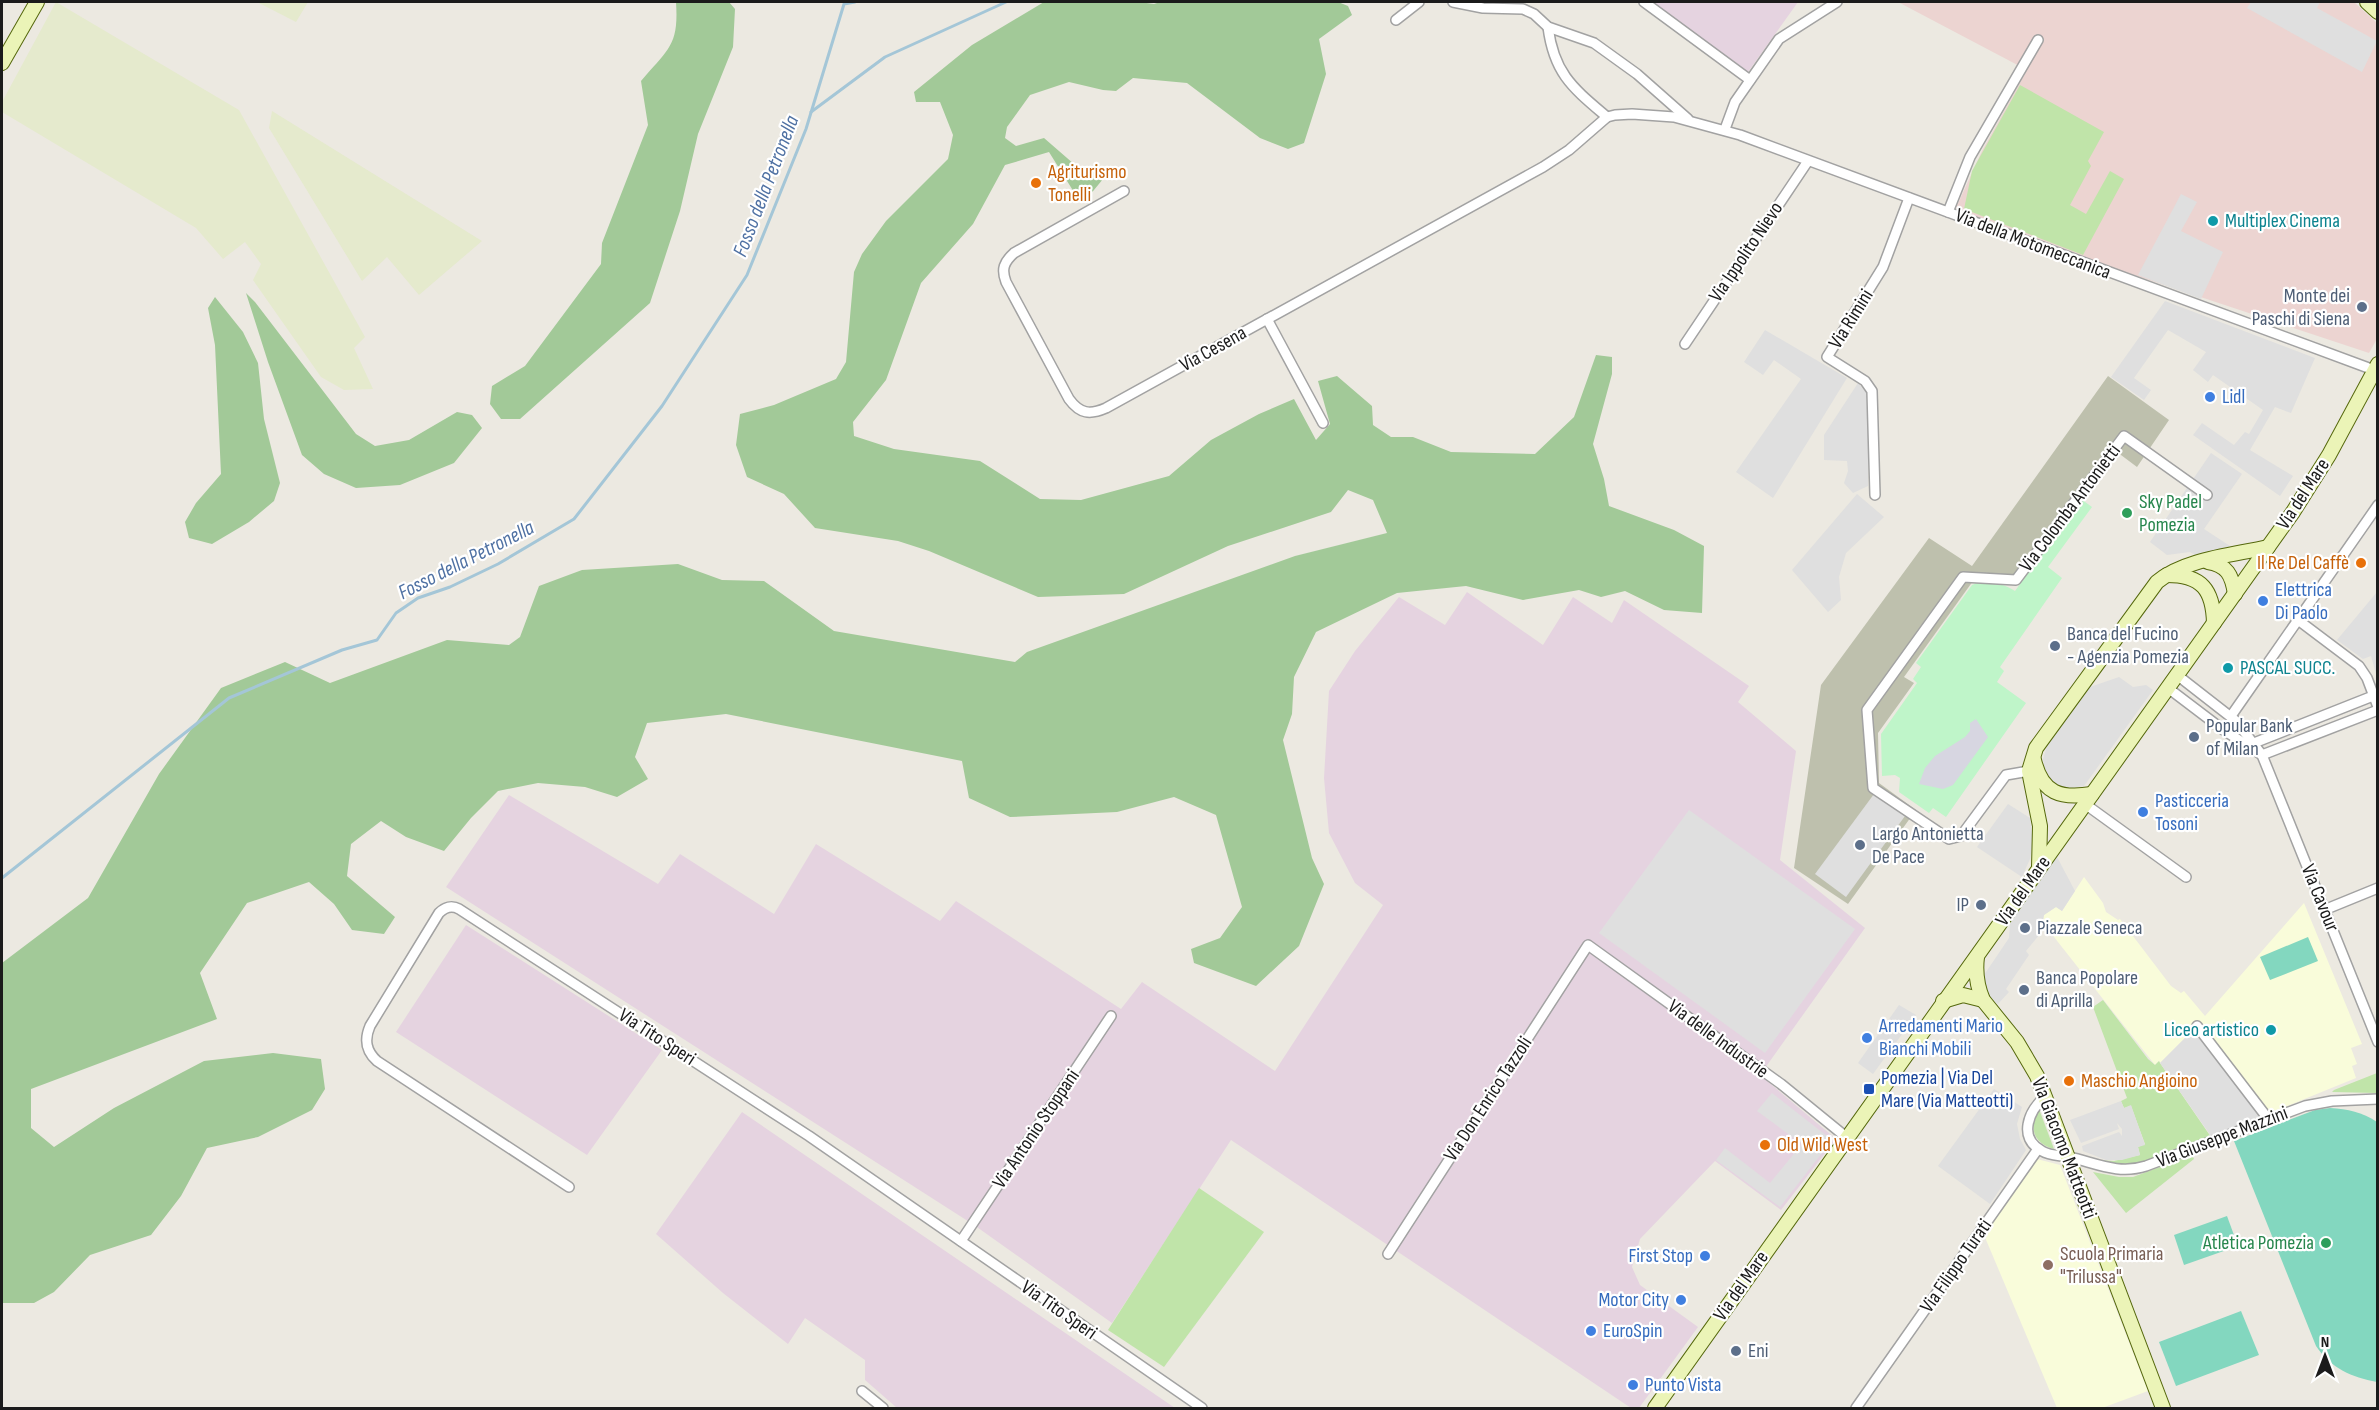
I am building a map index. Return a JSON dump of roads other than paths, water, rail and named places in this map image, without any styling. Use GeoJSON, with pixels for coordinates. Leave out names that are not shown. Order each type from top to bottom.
{"type":"FeatureCollection","features":[{"type":"Feature","properties":{"kind":"main road"},"geometry":{"type":"LineString","coordinates":[[2,63],[37,2]]}},
{"type":"Feature","properties":{"kind":"main road"},"geometry":{"type":"LineString","coordinates":[[2367,2],[2378,12]]}},
{"type":"Feature","properties":{"kind":"main road","name":"Via del Mare"},"geometry":{"type":"LineString","coordinates":[[1654,1408],[2268,547],[2329,455],[2376,367]]}},
{"type":"Feature","properties":{"kind":"main road"},"geometry":{"type":"LineString","coordinates":[[2038,869],[2040,826],[2029,771],[2036,748],[2157,582],[2178,568],[2268,547]]}},
{"type":"Feature","properties":{"kind":"main road"},"geometry":{"type":"LineString","coordinates":[[2206,561],[2226,568],[2235,594]]}},
{"type":"Feature","properties":{"kind":"main road"},"geometry":{"type":"LineString","coordinates":[[2166,575],[2187,577],[2205,588],[2212,601],[2214,623]]}},
{"type":"Feature","properties":{"kind":"main road"},"geometry":{"type":"LineString","coordinates":[[2033,755],[2040,777],[2057,794],[2088,799]]}},
{"type":"Feature","properties":{"kind":"main road"},"geometry":{"type":"LineString","coordinates":[[2040,826],[2054,830],[2070,825]]}},
{"type":"Feature","properties":{"kind":"main road"},"geometry":{"type":"LineString","coordinates":[[2040,826],[2054,847]]}},
{"type":"Feature","properties":{"kind":"main road","name":"Via Giacomo Matteotti"},"geometry":{"type":"LineString","coordinates":[[1977,955],[1977,980],[1983,1000],[2022,1050],[2037,1076],[2163,1408]]}},
{"type":"Feature","properties":{"kind":"main road"},"geometry":{"type":"LineString","coordinates":[[1943,1001],[1963,995],[1983,1000]]}},
{"type":"Feature","properties":{"kind":"street"},"geometry":{"type":"LineString","coordinates":[[1396,20],[1419,2]]}},
{"type":"Feature","properties":{"kind":"street","name":"Via della Motomeccanica"},"geometry":{"type":"LineString","coordinates":[[1453,2],[1483,8],[1515,4],[1534,14],[1548,27],[1580,37],[1599,46],[1637,74],[1690,121]]}},
{"type":"Feature","properties":{"kind":"street"},"geometry":{"type":"LineString","coordinates":[[1644,2],[1750,80]]}},
{"type":"Feature","properties":{"kind":"street"},"geometry":{"type":"LineString","coordinates":[[1725,129],[1731,108],[1784,35],[1837,2]]}},
{"type":"Feature","properties":{"kind":"street"},"geometry":{"type":"LineString","coordinates":[[1548,27],[1552,52],[1564,75],[1576,90],[1607,117]]}},
{"type":"Feature","properties":{"kind":"street"},"geometry":{"type":"LineString","coordinates":[[1948,212],[1970,156],[2038,40]]}},
{"type":"Feature","properties":{"kind":"street","name":"Via della Motomeccanica"},"geometry":{"type":"LineString","coordinates":[[1607,117],[1632,114],[1666,116],[1725,129],[2376,367]]}},
{"type":"Feature","properties":{"kind":"street","name":"Via Cesena"},"geometry":{"type":"LineString","coordinates":[[1124,191],[1018,250],[1004,265],[1003,273],[1006,282],[1075,406],[1083,412],[1090,413],[1106,408],[1542,167],[1569,150],[1607,117]]}},
{"type":"Feature","properties":{"kind":"street","name":"Via Ippolito Nievo"},"geometry":{"type":"LineString","coordinates":[[1685,344],[1808,161]]}},
{"type":"Feature","properties":{"kind":"street","name":"Via Rimini"},"geometry":{"type":"LineString","coordinates":[[1875,495],[1873,394],[1865,381],[1827,357],[1886,261],[1909,198]]}},
{"type":"Feature","properties":{"kind":"street"},"geometry":{"type":"LineString","coordinates":[[1267,319],[1323,423]]}},
{"type":"Feature","properties":{"kind":"street","name":"Via Colomba Antonietti"},"geometry":{"type":"LineString","coordinates":[[2029,771],[2006,775],[1961,836],[1949,839],[1873,788],[1867,710],[1963,577],[2016,579],[2124,436],[2207,495]]}},
{"type":"Feature","properties":{"kind":"street"},"geometry":{"type":"LineString","coordinates":[[2231,716],[2378,505]]}},
{"type":"Feature","properties":{"kind":"street"},"geometry":{"type":"LineString","coordinates":[[2168,688],[2227,733],[2262,755],[2378,709],[2375,695],[2363,671],[2298,620]]}},
{"type":"Feature","properties":{"kind":"street","name":"Via Cavour"},"geometry":{"type":"LineString","coordinates":[[2177,675],[2231,716],[2262,755],[2378,1042]]}},
{"type":"Feature","properties":{"kind":"street"},"geometry":{"type":"LineString","coordinates":[[2254,743],[2375,695]]}},
{"type":"Feature","properties":{"kind":"street"},"geometry":{"type":"LineString","coordinates":[[2088,799],[2186,877]]}},
{"type":"Feature","properties":{"kind":"street"},"geometry":{"type":"LineString","coordinates":[[2324,910],[2378,888]]}},
{"type":"Feature","properties":{"kind":"street","name":"Via Tito Speri"},"geometry":{"type":"LineString","coordinates":[[569,1187],[377,1061],[368,1050],[366,1036],[370,1026],[439,913],[445,908],[459,909],[781,1118],[1202,1408]]}},
{"type":"Feature","properties":{"kind":"street","name":"Via delle Industrie"},"geometry":{"type":"LineString","coordinates":[[1588,945],[1781,1084],[1846,1137]]}},
{"type":"Feature","properties":{"kind":"street","name":"Via Don Enrico Tazzoli"},"geometry":{"type":"LineString","coordinates":[[1388,1254],[1588,945]]}},
{"type":"Feature","properties":{"kind":"street","name":"Via Antonio Stoppani"},"geometry":{"type":"LineString","coordinates":[[961,1241],[1111,1016]]}},
{"type":"Feature","properties":{"kind":"street"},"geometry":{"type":"LineString","coordinates":[[2197,1026],[2269,1120]]}},
{"type":"Feature","properties":{"kind":"street"},"geometry":{"type":"LineString","coordinates":[[2045,1097],[2033,1107],[2027,1124],[2029,1135],[2038,1149],[2052,1155],[2068,1157]]}},
{"type":"Feature","properties":{"kind":"street","name":"Via Giuseppe Mazzini"},"geometry":{"type":"LineString","coordinates":[[2068,1157],[2107,1168],[2131,1170],[2319,1102],[2378,1100]]}},
{"type":"Feature","properties":{"kind":"street","name":"Via Filippo Turati"},"geometry":{"type":"LineString","coordinates":[[1856,1408],[2038,1149]]}},
{"type":"Feature","properties":{"kind":"street"},"geometry":{"type":"LineString","coordinates":[[862,1391],[883,1408]]}},
{"type":"Feature","properties":{"kind":"waterway","name":"Fosso della Petronella"},"geometry":{"type":"LineString","coordinates":[[2,878],[229,698],[342,650],[377,640],[396,613],[418,598],[450,587],[498,564],[574,519],[662,406],[747,275],[806,129],[844,4],[855,2]]}},
{"type":"Feature","properties":{"kind":"waterway"},"geometry":{"type":"LineString","coordinates":[[811,112],[885,57],[1006,2]]}},
{"type":"Feature","properties":{"kind":"place","name":"Agriturismo Tonelli"},"geometry":{"type":"Point","coordinates":[1036,183]}},
{"type":"Feature","properties":{"kind":"place","name":"Multiplex Cinema"},"geometry":{"type":"Point","coordinates":[2213,221]}},
{"type":"Feature","properties":{"kind":"place","name":"Monte dei Paschi di Siena"},"geometry":{"type":"Point","coordinates":[2362,307]}},
{"type":"Feature","properties":{"kind":"place","name":"Lidl"},"geometry":{"type":"Point","coordinates":[2210,397]}},
{"type":"Feature","properties":{"kind":"place","name":"Sky Padel Pomezia"},"geometry":{"type":"Point","coordinates":[2127,513]}},
{"type":"Feature","properties":{"kind":"place","name":"Il Re Del Caffè"},"geometry":{"type":"Point","coordinates":[2361,563]}},
{"type":"Feature","properties":{"kind":"place","name":"Elettrica Di Paolo"},"geometry":{"type":"Point","coordinates":[2263,601]}},
{"type":"Feature","properties":{"kind":"place","name":"Banca del Fucino - Agenzia Pomezia"},"geometry":{"type":"Point","coordinates":[2055,646]}},
{"type":"Feature","properties":{"kind":"place","name":"PASCAL SUCC."},"geometry":{"type":"Point","coordinates":[2228,668]}},
{"type":"Feature","properties":{"kind":"place","name":"Popular Bank of Milan"},"geometry":{"type":"Point","coordinates":[2194,737]}},
{"type":"Feature","properties":{"kind":"place","name":"Pasticceria Tosoni"},"geometry":{"type":"Point","coordinates":[2143,812]}},
{"type":"Feature","properties":{"kind":"place","name":"Largo Antonietta De Pace"},"geometry":{"type":"Point","coordinates":[1860,845]}},
{"type":"Feature","properties":{"kind":"place","name":"IP"},"geometry":{"type":"Point","coordinates":[1981,905]}},
{"type":"Feature","properties":{"kind":"place","name":"Piazzale Seneca"},"geometry":{"type":"Point","coordinates":[2025,928]}},
{"type":"Feature","properties":{"kind":"place","name":"Banca Popolare di Aprilla"},"geometry":{"type":"Point","coordinates":[2024,990]}},
{"type":"Feature","properties":{"kind":"place","name":"Liceo artistico"},"geometry":{"type":"Point","coordinates":[2271,1030]}},
{"type":"Feature","properties":{"kind":"place","name":"Arredamenti Mario Bianchi Mobili"},"geometry":{"type":"Point","coordinates":[1867,1038]}},
{"type":"Feature","properties":{"kind":"place","name":"Maschio Angioino"},"geometry":{"type":"Point","coordinates":[2069,1081]}},
{"type":"Feature","properties":{"kind":"place","name":"Pomezia | Via Del Mare (Via Matteotti)"},"geometry":{"type":"Point","coordinates":[1869,1089]}},
{"type":"Feature","properties":{"kind":"place","name":"Old Wild West"},"geometry":{"type":"Point","coordinates":[1765,1145]}},
{"type":"Feature","properties":{"kind":"place","name":"Atletica Pomezia"},"geometry":{"type":"Point","coordinates":[2326,1243]}},
{"type":"Feature","properties":{"kind":"place","name":"First Stop"},"geometry":{"type":"Point","coordinates":[1705,1256]}},
{"type":"Feature","properties":{"kind":"place","name":"Scuola Primaria \"Trilussa\""},"geometry":{"type":"Point","coordinates":[2048,1265]}},
{"type":"Feature","properties":{"kind":"place","name":"Motor City"},"geometry":{"type":"Point","coordinates":[1681,1300]}},
{"type":"Feature","properties":{"kind":"place","name":"EuroSpin"},"geometry":{"type":"Point","coordinates":[1591,1331]}},
{"type":"Feature","properties":{"kind":"place","name":"Eni"},"geometry":{"type":"Point","coordinates":[1736,1351]}},
{"type":"Feature","properties":{"kind":"place","name":"Punto Vista"},"geometry":{"type":"Point","coordinates":[1633,1385]}}]}
